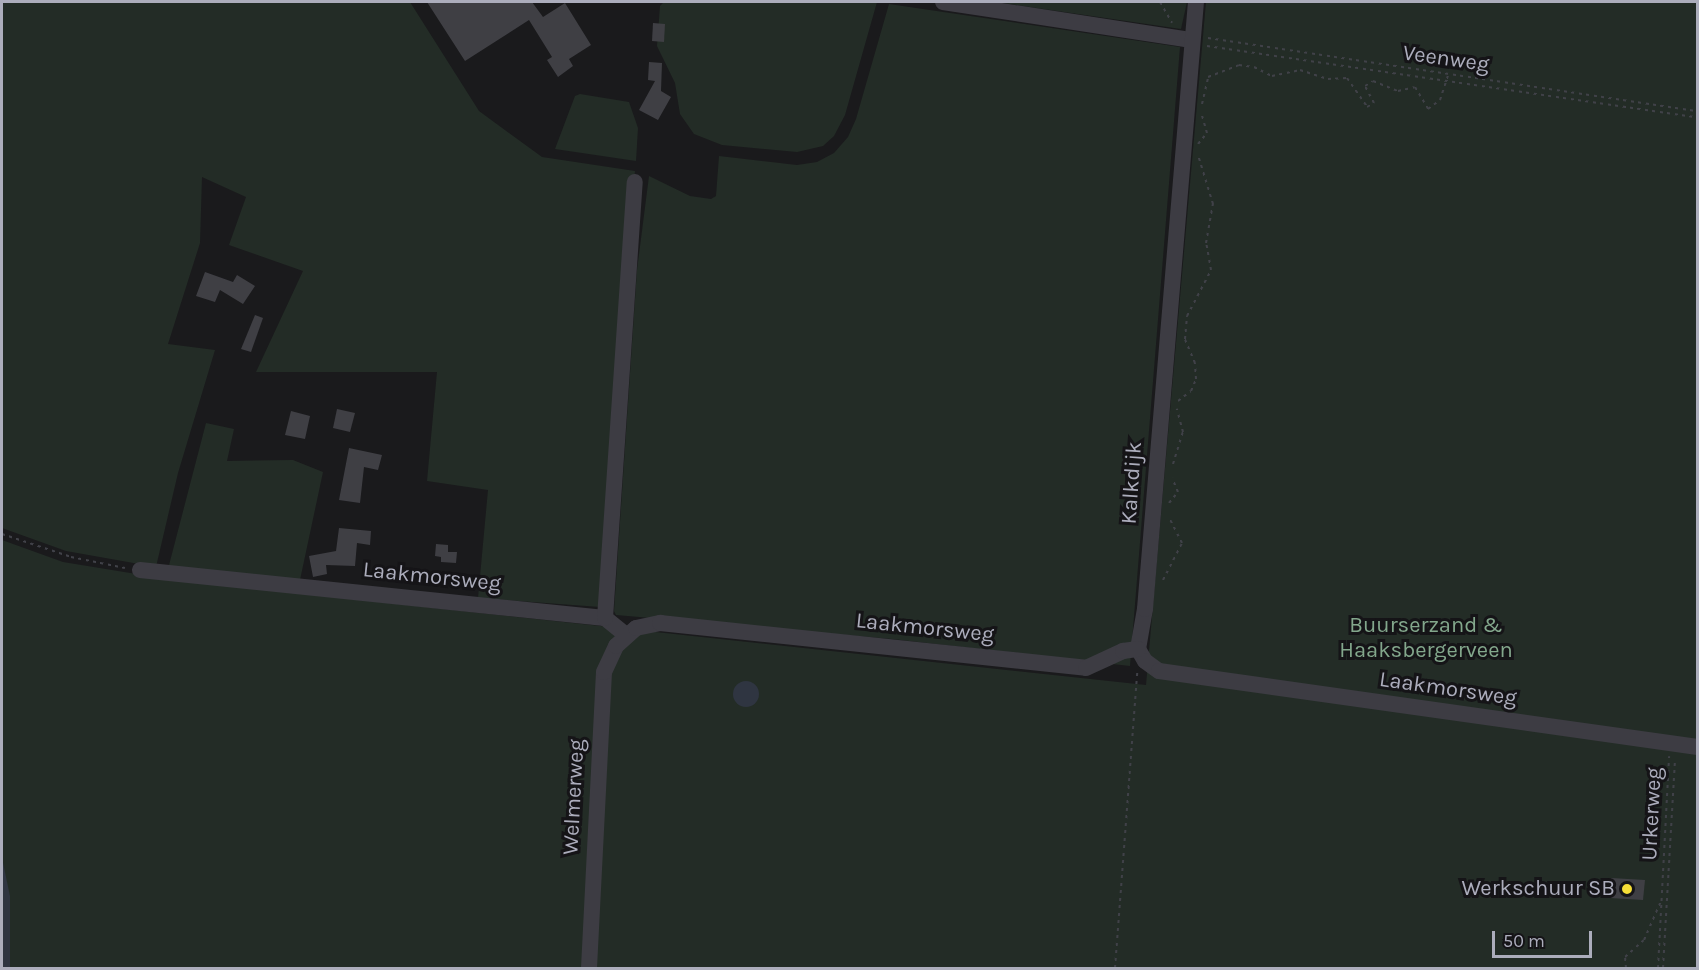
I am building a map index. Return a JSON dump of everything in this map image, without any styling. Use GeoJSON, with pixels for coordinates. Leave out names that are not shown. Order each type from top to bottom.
{"type":"FeatureCollection","features":[{"type":"Feature","properties":{"kind":"street"},"geometry":{"type":"LineString","coordinates":[[943,2],[1185,40]]}},
{"type":"Feature","properties":{"kind":"street","name":"Kalkdijk"},"geometry":{"type":"LineString","coordinates":[[1138,649],[1146,597],[1185,40],[1196,2]]}},
{"type":"Feature","properties":{"kind":"street"},"geometry":{"type":"LineString","coordinates":[[626,635],[605,618],[635,182]]}},
{"type":"Feature","properties":{"kind":"street","name":"Laakmorsweg"},"geometry":{"type":"LineString","coordinates":[[140,570],[605,618]]}},
{"type":"Feature","properties":{"kind":"street","name":"Laakmorsweg"},"geometry":{"type":"LineString","coordinates":[[626,635],[636,628],[660,622],[1086,668],[1123,651],[1138,649],[1145,661],[1159,670],[1698,747]]}},
{"type":"Feature","properties":{"kind":"street","name":"Welmerweg"},"geometry":{"type":"LineString","coordinates":[[589,969],[604,672],[609,656],[626,635]]}},
{"type":"Feature","properties":{"kind":"path"},"geometry":{"type":"LineString","coordinates":[[1160,2],[1185,40],[1233,51],[1698,118]]}},
{"type":"Feature","properties":{"kind":"path","name":"Veenweg"},"geometry":{"type":"LineString","coordinates":[[1185,40],[1204,38],[1698,111]]}},
{"type":"Feature","properties":{"kind":"path"},"geometry":{"type":"LineString","coordinates":[[1167,506],[1178,492],[1171,472],[1183,432],[1176,404],[1191,391],[1196,379],[1195,363],[1185,339],[1187,316],[1211,270],[1206,243],[1213,204],[1196,148],[1207,133],[1200,110],[1206,101],[1205,80],[1239,65],[1254,67],[1272,76],[1308,70],[1328,79],[1347,78],[1367,107],[1374,103],[1365,86],[1373,81],[1398,91],[1415,87],[1428,109],[1440,100],[1448,75]]}},
{"type":"Feature","properties":{"kind":"path"},"geometry":{"type":"LineString","coordinates":[[1158,588],[1180,553],[1182,543],[1166,512]]}},
{"type":"Feature","properties":{"kind":"path"},"geometry":{"type":"LineString","coordinates":[[2,534],[71,557],[140,570]]}},
{"type":"Feature","properties":{"kind":"path"},"geometry":{"type":"LineString","coordinates":[[1115,969],[1138,649]]}},
{"type":"Feature","properties":{"kind":"path","name":"Urkerweg"},"geometry":{"type":"LineString","coordinates":[[1658,969],[1670,750],[1676,744]]}},
{"type":"Feature","properties":{"kind":"path","name":"Urkerweg"},"geometry":{"type":"LineString","coordinates":[[1663,969],[1676,744]]}},
{"type":"Feature","properties":{"kind":"path"},"geometry":{"type":"LineString","coordinates":[[1626,969],[1625,957],[1644,940],[1662,898]]}},
{"type":"Feature","properties":{"kind":"green space"},"geometry":{"type":"Polygon","coordinates":[[[2,2],[410,2],[479,111],[542,157],[635,171],[618,334],[600,607],[478,598],[488,490],[427,481],[437,372],[256,372],[303,271],[229,245],[246,197],[202,177],[200,243],[168,344],[215,350],[178,473],[156,567],[66,551],[2,528],[2,2]]]}},
{"type":"Feature","properties":{"kind":"green space"},"geometry":{"type":"Polygon","coordinates":[[[664,2],[877,2],[845,115],[834,136],[823,146],[797,152],[722,145],[694,134],[680,114],[675,83],[657,46],[660,6],[664,2]]]}},
{"type":"Feature","properties":{"kind":"green space"},"geometry":{"type":"Polygon","coordinates":[[[996,2],[1187,2],[1181,29],[996,2]]]}},
{"type":"Feature","properties":{"kind":"green space","name":"Buurserzand & Haaksbergerveen"},"geometry":{"type":"Polygon","coordinates":[[[1206,2],[1697,2],[1697,968],[2,968],[2,540],[63,562],[167,579],[1146,685],[1206,2]]]}},
{"type":"Feature","properties":{"kind":"green space"},"geometry":{"type":"Polygon","coordinates":[[[889,4],[1180,47],[1130,666],[892,639],[616,615],[614,611],[637,270],[649,176],[690,196],[711,199],[716,196],[719,156],[797,165],[817,162],[834,153],[848,137],[856,119],[889,4]]]}},
{"type":"Feature","properties":{"kind":"green space"},"geometry":{"type":"Polygon","coordinates":[[[580,94],[629,102],[638,128],[636,161],[555,149],[575,96],[580,94]]]}},
{"type":"Feature","properties":{"kind":"green space"},"geometry":{"type":"Polygon","coordinates":[[[206,423],[234,429],[227,461],[293,460],[323,472],[300,580],[168,569],[206,423]]]}},
{"type":"Feature","properties":{"kind":"water"},"geometry":{"type":"Polygon","coordinates":[[[746,681],[755,685],[759,694],[755,703],[746,707],[737,703],[733,694],[737,685],[746,681]]]}},
{"type":"Feature","properties":{"kind":"water"},"geometry":{"type":"Polygon","coordinates":[[[2,858],[10,896],[10,968],[2,968],[2,858]]]}},
{"type":"Feature","properties":{"kind":"building"},"geometry":{"type":"Polygon","coordinates":[[[427,2],[532,2],[543,17],[565,3],[591,45],[569,59],[573,66],[558,77],[547,60],[552,57],[529,20],[465,61],[427,2]]]}},
{"type":"Feature","properties":{"kind":"building"},"geometry":{"type":"Polygon","coordinates":[[[653,23],[665,24],[664,42],[652,41],[653,23]]]}},
{"type":"Feature","properties":{"kind":"building"},"geometry":{"type":"Polygon","coordinates":[[[649,62],[662,63],[661,91],[671,97],[658,120],[639,110],[655,81],[648,80],[649,62]]]}},
{"type":"Feature","properties":{"kind":"building"},"geometry":{"type":"Polygon","coordinates":[[[205,272],[233,282],[237,275],[255,286],[243,304],[220,290],[215,302],[196,296],[205,272]]]}},
{"type":"Feature","properties":{"kind":"building"},"geometry":{"type":"Polygon","coordinates":[[[255,315],[263,318],[251,352],[241,349],[255,315]]]}},
{"type":"Feature","properties":{"kind":"building"},"geometry":{"type":"Polygon","coordinates":[[[337,409],[355,413],[350,432],[333,428],[337,409]]]}},
{"type":"Feature","properties":{"kind":"building"},"geometry":{"type":"Polygon","coordinates":[[[291,411],[310,416],[305,439],[285,435],[291,411]]]}},
{"type":"Feature","properties":{"kind":"building"},"geometry":{"type":"Polygon","coordinates":[[[349,448],[382,455],[378,470],[364,467],[360,503],[339,500],[349,448]]]}},
{"type":"Feature","properties":{"kind":"building"},"geometry":{"type":"Polygon","coordinates":[[[339,528],[371,531],[370,545],[357,543],[355,566],[326,565],[327,574],[313,577],[309,556],[336,551],[339,528]]]}},
{"type":"Feature","properties":{"kind":"building"},"geometry":{"type":"Polygon","coordinates":[[[436,544],[448,545],[448,552],[457,552],[456,563],[441,562],[441,557],[435,556],[436,544]]]}},
{"type":"Feature","properties":{"kind":"building","name":"Werkschuur SB"},"geometry":{"type":"Polygon","coordinates":[[[1611,878],[1645,880],[1643,900],[1610,898],[1611,878]]]}},
{"type":"Feature","properties":{"kind":"place","name":"Werkschuur SB"},"geometry":{"type":"Point","coordinates":[1627,889]}}]}
